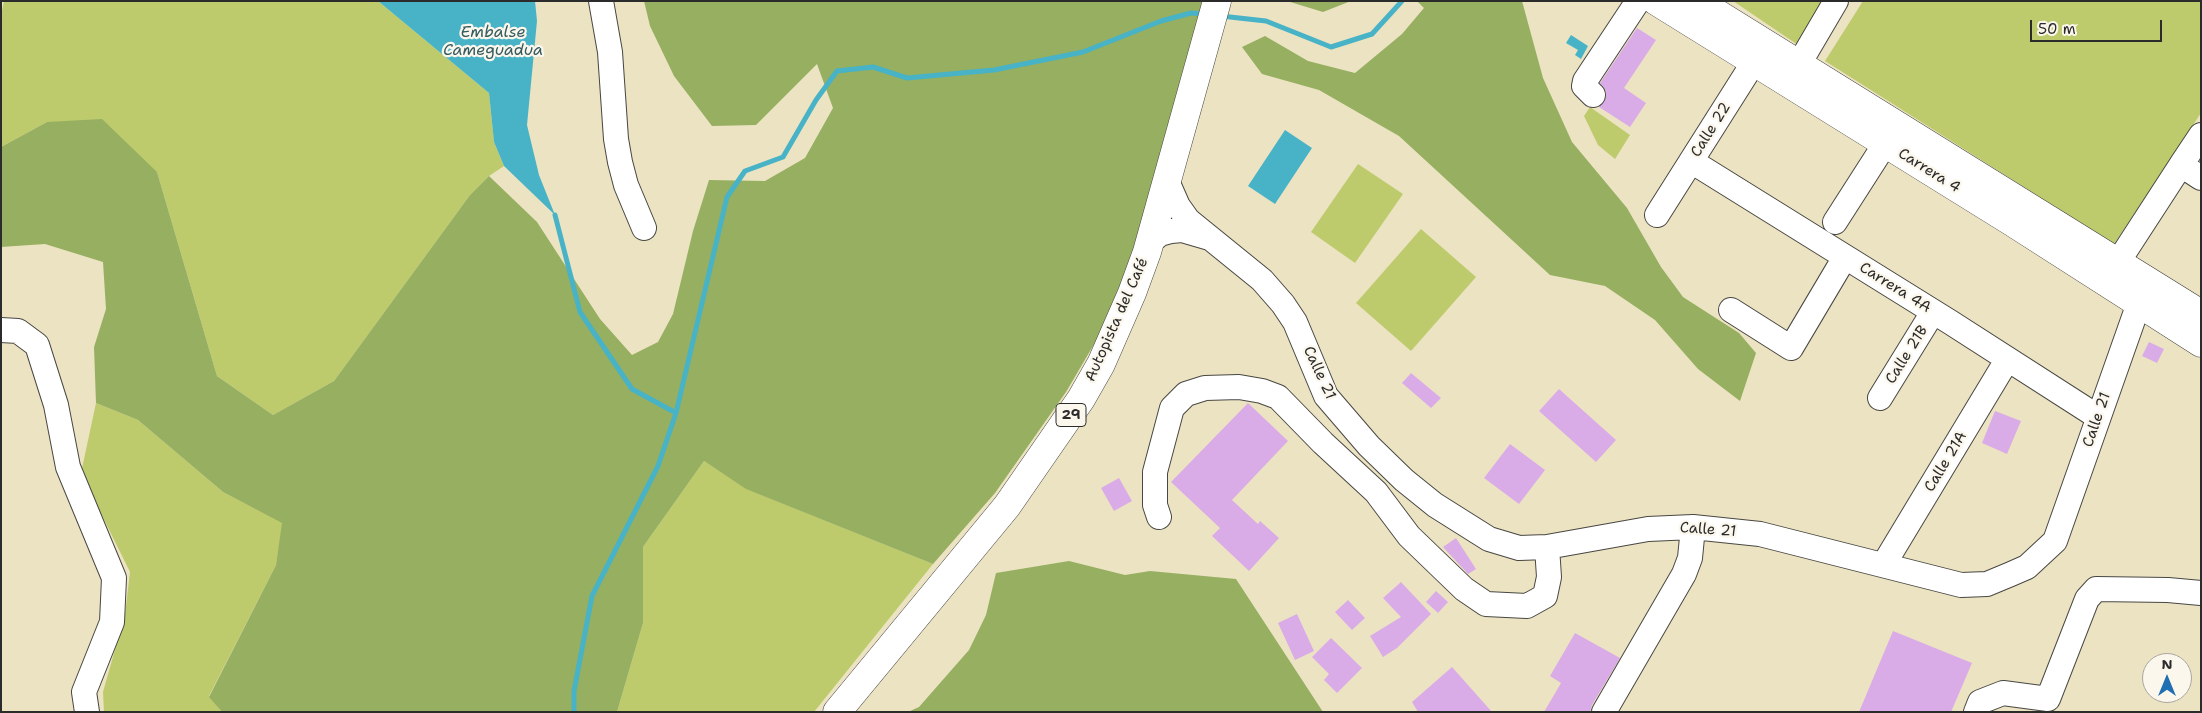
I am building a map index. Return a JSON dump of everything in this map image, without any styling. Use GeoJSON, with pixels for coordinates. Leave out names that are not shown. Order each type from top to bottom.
{"type":"FeatureCollection","features":[{"type":"Feature","properties":{"kind":"main road","name":"Autopista del Café"},"geometry":{"type":"LineString","coordinates":[[837,712],[978,544],[1058,434],[1081,399],[1100,364],[1132,293],[1150,243],[1216,1]]}},
{"type":"Feature","properties":{"kind":"main road","name":"Carrera 4"},"geometry":{"type":"LineString","coordinates":[[1656,1],[1759,53],[1799,64],[2118,262],[2143,292],[2201,343]]}},
{"type":"Feature","properties":{"kind":"main road","name":"Carrera 4"},"geometry":{"type":"LineString","coordinates":[[1697,1],[1759,53],[1885,144],[2012,222],[2143,292],[2201,314]]}},
{"type":"Feature","properties":{"kind":"street"},"geometry":{"type":"LineString","coordinates":[[601,1],[610,52],[616,139],[620,162],[626,185],[644,228]]}},
{"type":"Feature","properties":{"kind":"street"},"geometry":{"type":"LineString","coordinates":[[1593,94],[1584,86],[1585,80],[1638,1]]}},
{"type":"Feature","properties":{"kind":"street"},"geometry":{"type":"LineString","coordinates":[[1799,64],[1836,1]]}},
{"type":"Feature","properties":{"kind":"street","name":"Calle 22"},"geometry":{"type":"LineString","coordinates":[[1656,215],[1759,53]]}},
{"type":"Feature","properties":{"kind":"street"},"geometry":{"type":"LineString","coordinates":[[2118,262],[2201,135]]}},
{"type":"Feature","properties":{"kind":"street"},"geometry":{"type":"LineString","coordinates":[[1835,222],[1885,144]]}},
{"type":"Feature","properties":{"kind":"street","name":"Carrera 4A"},"geometry":{"type":"LineString","coordinates":[[1691,161],[1933,312],[2098,418]]}},
{"type":"Feature","properties":{"kind":"street"},"geometry":{"type":"LineString","coordinates":[[2181,165],[2201,178]]}},
{"type":"Feature","properties":{"kind":"street","name":"Calle 21"},"geometry":{"type":"LineString","coordinates":[[1167,181],[1178,206],[1188,220],[1262,280],[1283,304],[1296,322],[1326,396],[1344,418],[1404,480],[1435,505],[1489,539],[1519,548],[1548,547],[1600,536],[1648,529],[1693,527],[1760,534],[1961,585],[1987,584],[2027,567],[2055,541],[2143,292]]}},
{"type":"Feature","properties":{"kind":"street","name":"Calle 21"},"geometry":{"type":"LineString","coordinates":[[1150,243],[1160,234],[1182,230],[1208,238]]}},
{"type":"Feature","properties":{"kind":"street"},"geometry":{"type":"LineString","coordinates":[[1731,310],[1791,348],[1845,257]]}},
{"type":"Feature","properties":{"kind":"street","name":"Calle 21B"},"geometry":{"type":"LineString","coordinates":[[1880,398],[1933,312]]}},
{"type":"Feature","properties":{"kind":"street"},"geometry":{"type":"LineString","coordinates":[[1,330],[18,331],[37,345],[56,405],[68,467],[114,578],[112,622],[84,692],[87,712]]}},
{"type":"Feature","properties":{"kind":"street","name":"Calle 21A"},"geometry":{"type":"LineString","coordinates":[[1884,564],[2007,360]]}},
{"type":"Feature","properties":{"kind":"street"},"geometry":{"type":"LineString","coordinates":[[1160,517],[1155,505],[1155,472],[1172,408],[1186,394],[1205,388],[1239,386],[1278,397],[1323,443],[1376,492],[1410,536],[1464,589],[1486,604],[1527,606],[1546,596],[1549,577],[1548,547]]}},
{"type":"Feature","properties":{"kind":"street"},"geometry":{"type":"LineString","coordinates":[[1604,712],[1684,574],[1690,558],[1693,527]]}},
{"type":"Feature","properties":{"kind":"street"},"geometry":{"type":"LineString","coordinates":[[1976,712],[1980,702],[2003,693],[2047,705],[2087,599],[2096,589],[2168,590],[2201,593]]}},
{"type":"Feature","properties":{"kind":"green space"},"geometry":{"type":"Polygon","coordinates":[[[4,1],[378,1],[489,93],[494,142],[504,166],[489,176],[470,195],[334,381],[273,415],[217,376],[157,172],[47,122],[1,147],[1,15],[4,1]]]}},
{"type":"Feature","properties":{"kind":"green space"},"geometry":{"type":"Polygon","coordinates":[[[644,1],[1203,1],[1165,136],[1144,222],[1110,317],[1066,392],[995,493],[933,564],[746,489],[704,461],[643,547],[643,623],[617,712],[222,712],[209,697],[276,565],[282,523],[223,492],[138,420],[96,403],[94,347],[106,309],[103,262],[45,244],[1,247],[1,147],[47,122],[102,119],[157,172],[217,376],[273,415],[334,381],[470,195],[489,176],[537,222],[600,319],[632,355],[658,342],[673,314],[693,231],[709,180],[765,181],[805,158],[833,108],[817,64],[756,125],[712,126],[674,76],[650,26],[644,1]]]}},
{"type":"Feature","properties":{"kind":"green space"},"geometry":{"type":"Polygon","coordinates":[[[1287,1],[1351,1],[1323,12],[1287,1]]]}},
{"type":"Feature","properties":{"kind":"green space"},"geometry":{"type":"Polygon","coordinates":[[[1417,1],[1522,1],[1543,78],[1572,142],[1627,208],[1661,267],[1683,297],[1739,333],[1756,353],[1740,401],[1698,369],[1655,320],[1605,286],[1550,275],[1399,136],[1319,90],[1262,74],[1242,47],[1265,36],[1308,61],[1355,73],[1402,34],[1424,8],[1417,1]]]}},
{"type":"Feature","properties":{"kind":"green space"},"geometry":{"type":"Polygon","coordinates":[[[1733,1],[1826,1],[1798,45],[1733,1]]]}},
{"type":"Feature","properties":{"kind":"green space"},"geometry":{"type":"Polygon","coordinates":[[[1863,1],[2201,1],[2201,113],[2114,244],[1825,61],[1863,1]]]}},
{"type":"Feature","properties":{"kind":"green space"},"geometry":{"type":"Polygon","coordinates":[[[1590,107],[1630,135],[1615,159],[1598,145],[1584,116],[1590,107]]]}},
{"type":"Feature","properties":{"kind":"green space"},"geometry":{"type":"Polygon","coordinates":[[[1358,164],[1403,194],[1355,263],[1311,232],[1358,164]]]}},
{"type":"Feature","properties":{"kind":"green space"},"geometry":{"type":"Polygon","coordinates":[[[1421,229],[1476,277],[1411,351],[1356,303],[1421,229]]]}},
{"type":"Feature","properties":{"kind":"green space"},"geometry":{"type":"Polygon","coordinates":[[[96,403],[138,420],[223,492],[283,523],[276,565],[209,696],[222,712],[104,712],[103,692],[125,614],[130,572],[81,473],[96,403]]]}},
{"type":"Feature","properties":{"kind":"green space"},"geometry":{"type":"Polygon","coordinates":[[[704,461],[747,489],[933,564],[814,712],[617,712],[643,623],[643,547],[704,461]]]}},
{"type":"Feature","properties":{"kind":"green space"},"geometry":{"type":"Polygon","coordinates":[[[1069,561],[1125,575],[1150,571],[1236,579],[1323,712],[908,712],[919,707],[969,650],[986,615],[996,573],[1069,561]]]}},
{"type":"Feature","properties":{"kind":"water","name":"Embalse Cameguadua"},"geometry":{"type":"Polygon","coordinates":[[[378,1],[535,1],[537,21],[527,125],[539,175],[555,215],[504,166],[494,142],[489,93],[378,1]]]}},
{"type":"Feature","properties":{"kind":"water"},"geometry":{"type":"Polygon","coordinates":[[[1571,35],[1588,46],[1581,59],[1575,55],[1578,50],[1566,43],[1571,35]]]}},
{"type":"Feature","properties":{"kind":"water"},"geometry":{"type":"Polygon","coordinates":[[[1285,130],[1312,148],[1275,204],[1248,186],[1285,130]]]}},
{"type":"Feature","properties":{"kind":"building"},"geometry":{"type":"Polygon","coordinates":[[[1637,28],[1656,40],[1624,88],[1646,103],[1630,127],[1599,107],[1606,98],[1606,91],[1600,83],[1637,28]]]}},
{"type":"Feature","properties":{"kind":"building"},"geometry":{"type":"Polygon","coordinates":[[[2149,342],[2164,349],[2157,363],[2142,356],[2149,342]]]}},
{"type":"Feature","properties":{"kind":"building"},"geometry":{"type":"Polygon","coordinates":[[[1411,373],[1441,398],[1431,408],[1402,383],[1411,373]]]}},
{"type":"Feature","properties":{"kind":"building"},"geometry":{"type":"Polygon","coordinates":[[[1559,389],[1616,440],[1596,462],[1539,411],[1559,389]]]}},
{"type":"Feature","properties":{"kind":"building"},"geometry":{"type":"Polygon","coordinates":[[[1248,403],[1288,441],[1232,500],[1258,524],[1260,521],[1279,538],[1249,571],[1212,536],[1220,528],[1171,482],[1248,403]]]}},
{"type":"Feature","properties":{"kind":"building"},"geometry":{"type":"Polygon","coordinates":[[[1995,411],[2021,421],[2007,454],[1982,443],[1995,411]]]}},
{"type":"Feature","properties":{"kind":"building"},"geometry":{"type":"Polygon","coordinates":[[[1510,444],[1545,470],[1519,504],[1484,478],[1510,444]]]}},
{"type":"Feature","properties":{"kind":"building"},"geometry":{"type":"Polygon","coordinates":[[[1119,478],[1132,501],[1114,511],[1101,488],[1119,478]]]}},
{"type":"Feature","properties":{"kind":"building"},"geometry":{"type":"Polygon","coordinates":[[[1456,538],[1476,569],[1468,574],[1443,547],[1456,538]]]}},
{"type":"Feature","properties":{"kind":"building"},"geometry":{"type":"Polygon","coordinates":[[[1401,582],[1431,614],[1397,648],[1383,657],[1370,636],[1401,617],[1383,598],[1401,582]]]}},
{"type":"Feature","properties":{"kind":"building"},"geometry":{"type":"Polygon","coordinates":[[[1436,591],[1448,602],[1438,613],[1426,602],[1436,591]]]}},
{"type":"Feature","properties":{"kind":"building"},"geometry":{"type":"Polygon","coordinates":[[[1348,600],[1365,618],[1352,630],[1335,612],[1348,600]]]}},
{"type":"Feature","properties":{"kind":"building"},"geometry":{"type":"Polygon","coordinates":[[[1297,614],[1314,651],[1295,660],[1278,623],[1297,614]]]}},
{"type":"Feature","properties":{"kind":"building"},"geometry":{"type":"Polygon","coordinates":[[[1893,631],[1972,663],[1951,712],[1859,712],[1893,631]]]}},
{"type":"Feature","properties":{"kind":"building"},"geometry":{"type":"Polygon","coordinates":[[[1575,633],[1620,658],[1592,705],[1590,712],[1544,712],[1561,683],[1550,676],[1575,633]]]}},
{"type":"Feature","properties":{"kind":"building"},"geometry":{"type":"Polygon","coordinates":[[[1331,638],[1362,668],[1337,693],[1324,680],[1329,674],[1312,657],[1331,638]]]}},
{"type":"Feature","properties":{"kind":"building"},"geometry":{"type":"Polygon","coordinates":[[[1452,667],[1492,712],[1418,712],[1412,702],[1452,667]]]}},
{"type":"Feature","properties":{"kind":"waterway"},"geometry":{"type":"LineString","coordinates":[[1221,16],[1266,21],[1331,47],[1372,34],[1402,1]]}},
{"type":"Feature","properties":{"kind":"waterway"},"geometry":{"type":"LineString","coordinates":[[574,712],[574,691],[592,596],[658,466],[676,413],[727,197],[745,171],[783,157],[816,100],[837,71],[873,67],[907,78],[994,70],[1083,52],[1161,21],[1191,13],[1205,14]]}},
{"type":"Feature","properties":{"kind":"waterway"},"geometry":{"type":"LineString","coordinates":[[555,215],[580,312],[632,389],[676,413]]}}]}
